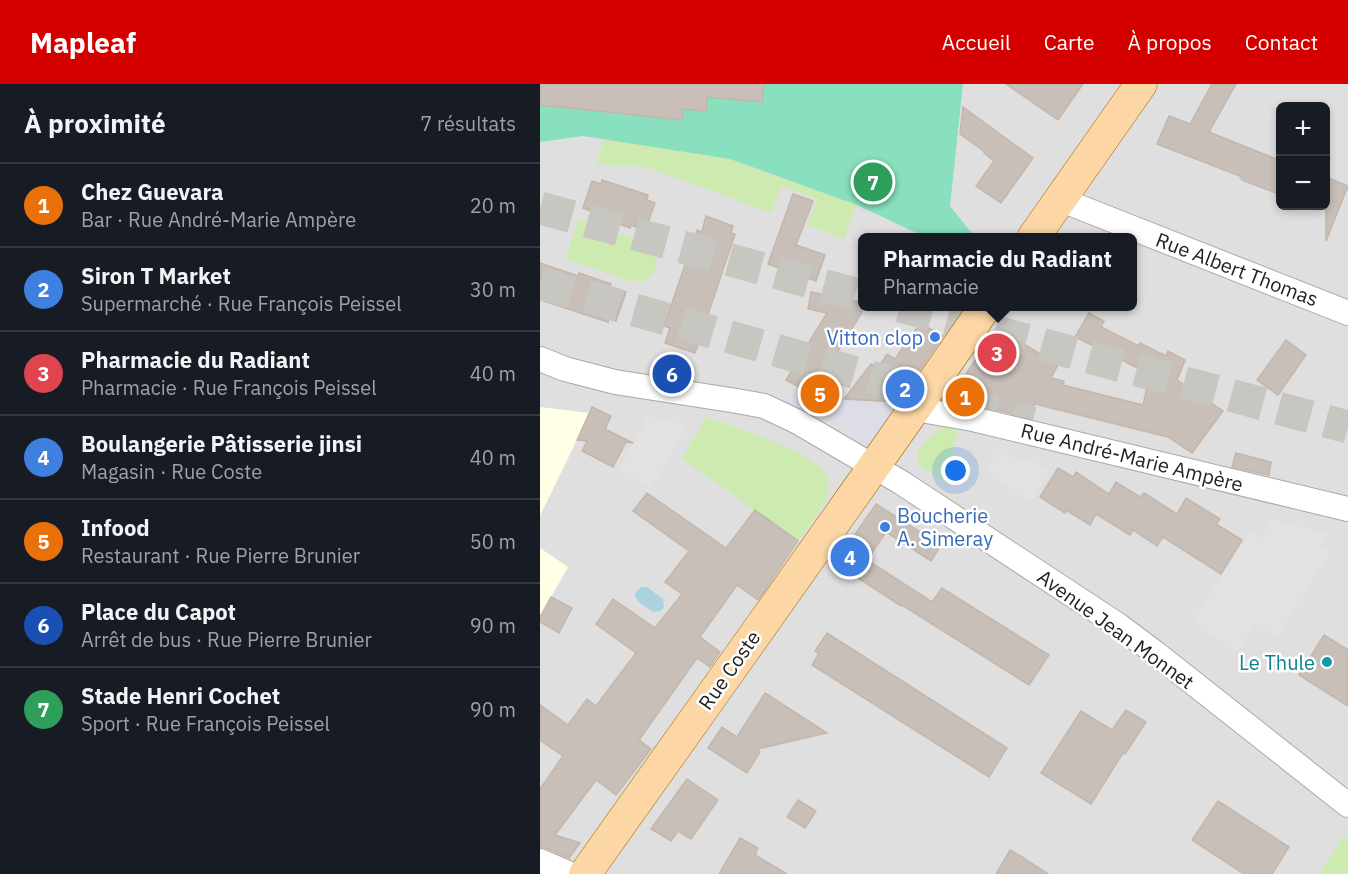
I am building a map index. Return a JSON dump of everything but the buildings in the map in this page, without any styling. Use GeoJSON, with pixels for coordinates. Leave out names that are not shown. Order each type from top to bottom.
{"type":"FeatureCollection","features":[{"type":"Feature","properties":{"kind":"main road"},"geometry":{"type":"LineString","coordinates":[[1036,233],[1141,84]]}},
{"type":"Feature","properties":{"kind":"main road","name":"Rue Coste"},"geometry":{"type":"LineString","coordinates":[[585,874],[875,467],[983,311]]}},
{"type":"Feature","properties":{"kind":"street","name":"Rue Albert Thomas"},"geometry":{"type":"LineString","coordinates":[[1059,199],[1348,313]]}},
{"type":"Feature","properties":{"kind":"street","name":"Avenue Jean Monnet"},"geometry":{"type":"LineString","coordinates":[[540,358],[565,369],[615,382],[764,406],[796,421],[902,483],[1118,625],[1348,805]]}},
{"type":"Feature","properties":{"kind":"street","name":"Rue André-Marie Ampère"},"geometry":{"type":"LineString","coordinates":[[915,409],[973,419],[1348,509]]}},
{"type":"Feature","properties":{"kind":"street"},"geometry":{"type":"LineString","coordinates":[[540,861],[570,874]]}},
{"type":"Feature","properties":{"kind":"shaded area"},"geometry":{"type":"Polygon","coordinates":[[[540,84],[1348,84],[1348,874],[540,874],[540,84]]]}},
{"type":"Feature","properties":{"kind":"shaded area"},"geometry":{"type":"Polygon","coordinates":[[[790,395],[897,402],[900,407],[876,440],[870,442],[787,403],[790,395]]]}},
{"type":"Feature","properties":{"kind":"shaded area"},"geometry":{"type":"Polygon","coordinates":[[[540,407],[590,413],[540,516],[540,407]]]}},
{"type":"Feature","properties":{"kind":"shaded area"},"geometry":{"type":"Polygon","coordinates":[[[648,416],[688,425],[651,488],[620,469],[648,416]]]}},
{"type":"Feature","properties":{"kind":"shaded area"},"geometry":{"type":"Polygon","coordinates":[[[998,452],[1013,458],[1032,460],[1050,470],[1031,502],[986,471],[998,452]]]}},
{"type":"Feature","properties":{"kind":"shaded area"},"geometry":{"type":"Polygon","coordinates":[[[1270,518],[1327,534],[1320,546],[1330,553],[1277,636],[1256,623],[1237,652],[1192,622],[1250,532],[1263,539],[1270,518]]]}},
{"type":"Feature","properties":{"kind":"shaded area"},"geometry":{"type":"Polygon","coordinates":[[[540,548],[568,567],[540,617],[540,548]]]}},
{"type":"Feature","properties":{"kind":"green space"},"geometry":{"type":"Polygon","coordinates":[[[540,84],[963,84],[950,206],[972,233],[916,233],[857,205],[730,159],[583,136],[540,142],[540,84]]]}},
{"type":"Feature","properties":{"kind":"green space"},"geometry":{"type":"Polygon","coordinates":[[[604,139],[730,159],[857,205],[844,239],[807,225],[817,199],[782,186],[771,213],[652,169],[596,165],[604,139]]]}},
{"type":"Feature","properties":{"kind":"green space"},"geometry":{"type":"Polygon","coordinates":[[[579,219],[648,245],[656,259],[652,275],[644,280],[630,281],[565,259],[579,219]]]}},
{"type":"Feature","properties":{"kind":"green space"},"geometry":{"type":"Polygon","coordinates":[[[706,417],[791,449],[820,467],[827,476],[829,487],[827,499],[798,541],[682,459],[706,417]]]}},
{"type":"Feature","properties":{"kind":"green space"},"geometry":{"type":"Polygon","coordinates":[[[945,427],[958,428],[946,483],[921,466],[917,455],[926,441],[945,427]]]}},
{"type":"Feature","properties":{"kind":"green space"},"geometry":{"type":"Polygon","coordinates":[[[1343,837],[1348,841],[1348,874],[1320,874],[1343,837]]]}},
{"type":"Feature","properties":{"kind":"water"},"geometry":{"type":"Polygon","coordinates":[[[642,587],[647,587],[663,599],[662,610],[654,612],[638,601],[635,594],[642,587]]]}},
{"type":"Feature","properties":{"kind":"tunnel"},"geometry":{"type":"LineString","coordinates":[[540,208],[858,295]]}},
{"type":"Feature","properties":{"kind":"tunnel"},"geometry":{"type":"LineString","coordinates":[[540,283],[1032,423]]}},
{"type":"Feature","properties":{"kind":"tunnel"},"geometry":{"type":"LineString","coordinates":[[919,311],[1348,427]]}},
{"type":"Feature","properties":{"kind":"place","name":"Stade Henri Cochet"},"geometry":{"type":"Point","coordinates":[873,182]}},
{"type":"Feature","properties":{"kind":"place","name":"Vitton clop"},"geometry":{"type":"Point","coordinates":[935,337]}},
{"type":"Feature","properties":{"kind":"place","name":"Pharmacie du Radiant"},"geometry":{"type":"Point","coordinates":[997,353]}},
{"type":"Feature","properties":{"kind":"place","name":"Place du Capot"},"geometry":{"type":"Point","coordinates":[672,374]}},
{"type":"Feature","properties":{"kind":"place","name":"Siron T Market"},"geometry":{"type":"Point","coordinates":[905,389]}},
{"type":"Feature","properties":{"kind":"place","name":"Infood"},"geometry":{"type":"Point","coordinates":[820,394]}},
{"type":"Feature","properties":{"kind":"place","name":"Chez Guevara"},"geometry":{"type":"Point","coordinates":[965,397]}},
{"type":"Feature","properties":{"kind":"place","name":"Boucherie A. Simeray"},"geometry":{"type":"Point","coordinates":[885,527]}},
{"type":"Feature","properties":{"kind":"place","name":"Boulangerie Pâtisserie jinsi"},"geometry":{"type":"Point","coordinates":[850,557]}},
{"type":"Feature","properties":{"kind":"place","name":"Le Thule"},"geometry":{"type":"Point","coordinates":[1327,662]}}]}
